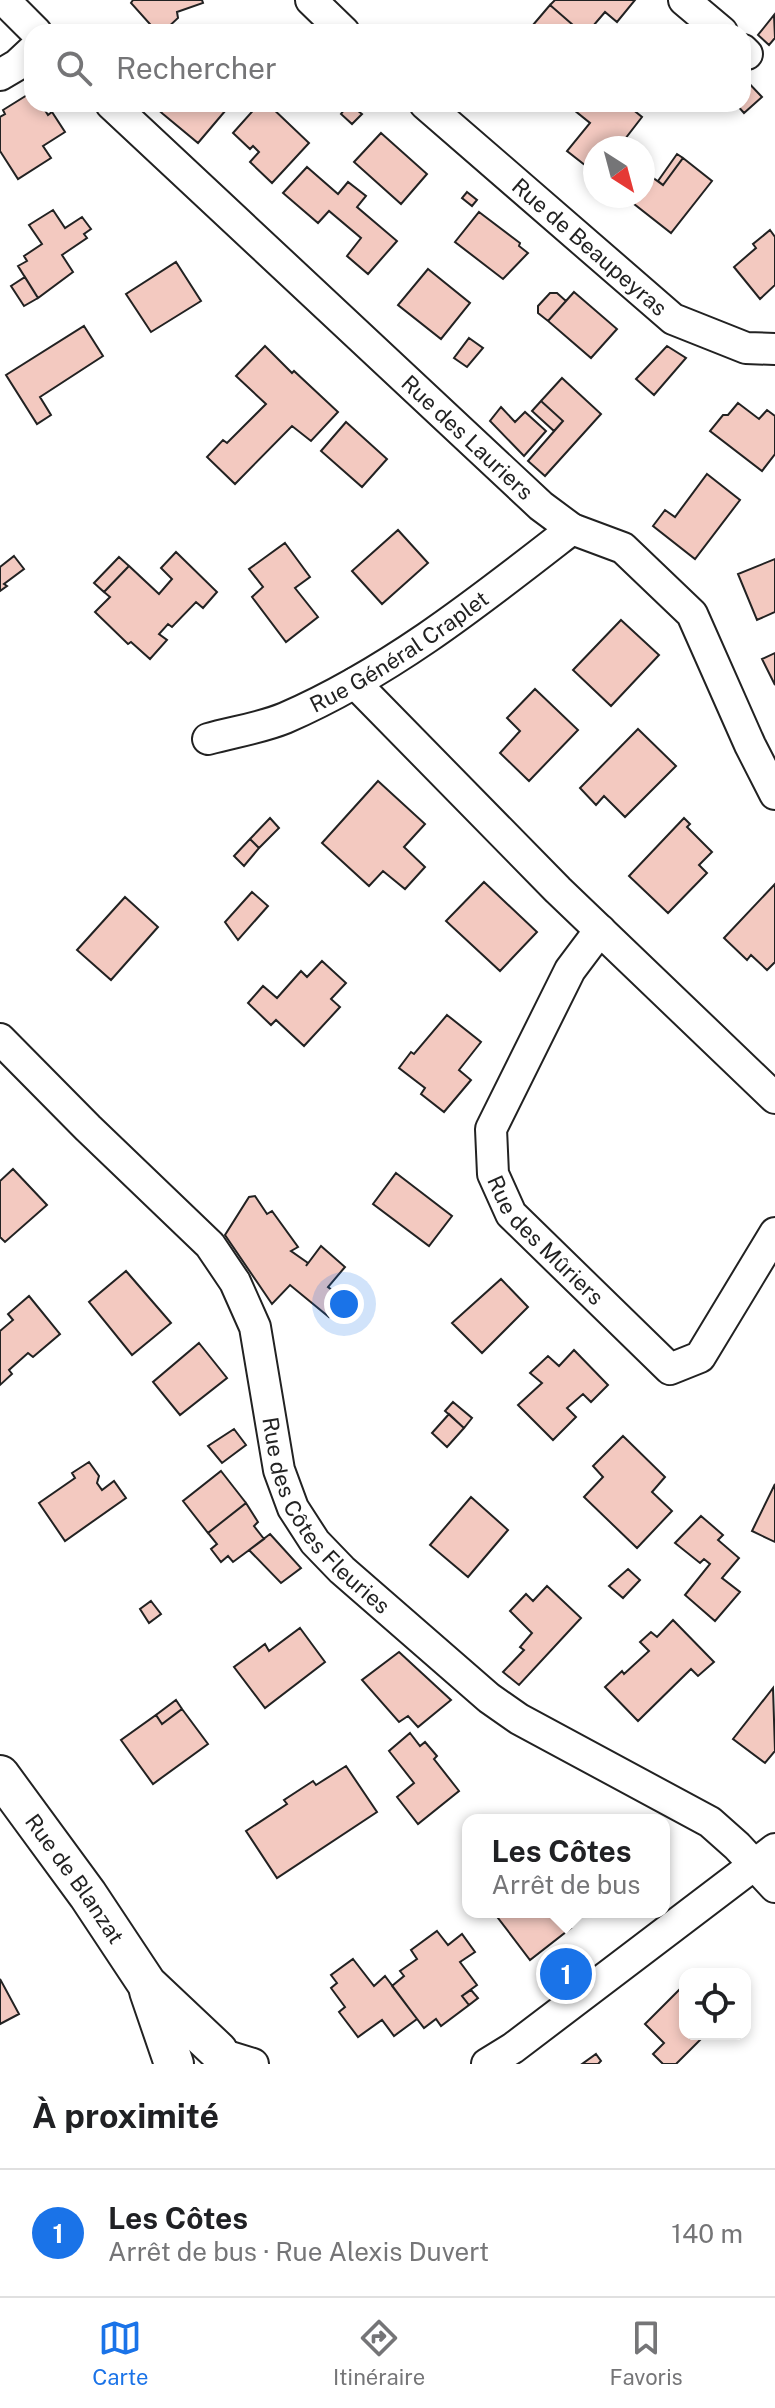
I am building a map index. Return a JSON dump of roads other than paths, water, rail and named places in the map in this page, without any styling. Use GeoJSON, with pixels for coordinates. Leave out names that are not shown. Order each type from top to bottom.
{"type":"FeatureCollection","features":[{"type":"Feature","properties":{"kind":"street"},"geometry":{"type":"LineString","coordinates":[[4,0],[28,24]]}},
{"type":"Feature","properties":{"kind":"street"},"geometry":{"type":"LineString","coordinates":[[311,0],[336,24]]}},
{"type":"Feature","properties":{"kind":"street"},"geometry":{"type":"LineString","coordinates":[[684,0],[712,24]]}},
{"type":"Feature","properties":{"kind":"street"},"geometry":{"type":"LineString","coordinates":[[0,75],[24,58]]}},
{"type":"Feature","properties":{"kind":"street","name":"Rue des Lauriers"},"geometry":{"type":"LineString","coordinates":[[120,112],[541,506],[572,529],[623,548],[692,614],[775,794]]}},
{"type":"Feature","properties":{"kind":"street","name":"Rue de Beaupeyras"},"geometry":{"type":"LineString","coordinates":[[434,112],[673,319],[746,348],[775,349]]}},
{"type":"Feature","properties":{"kind":"street","name":"Rue Général Craplet"},"geometry":{"type":"LineString","coordinates":[[208,739],[282,719],[355,683],[464,613],[572,529]]}},
{"type":"Feature","properties":{"kind":"street"},"geometry":{"type":"LineString","coordinates":[[355,683],[600,930],[775,1098]]}},
{"type":"Feature","properties":{"kind":"street","name":"Rue des Mûriers"},"geometry":{"type":"LineString","coordinates":[[600,930],[570,970],[491,1129],[493,1174],[511,1214],[670,1369],[700,1357],[775,1233]]}},
{"type":"Feature","properties":{"kind":"street","name":"Rue des Côtes Fleuries"},"geometry":{"type":"LineString","coordinates":[[0,1039],[210,1245],[235,1282],[255,1327],[279,1470],[293,1508],[315,1542],[342,1570],[489,1698],[519,1719],[710,1822],[765,1857],[775,1887]]}},
{"type":"Feature","properties":{"kind":"street","name":"Rue de Blanzat"},"geometry":{"type":"LineString","coordinates":[[0,1775],[88,1895],[147,1984],[174,2064]]}},
{"type":"Feature","properties":{"kind":"street"},"geometry":{"type":"LineString","coordinates":[[487,2064],[513,2048],[765,1857]]}},
{"type":"Feature","properties":{"kind":"street","name":"Rue de Blanzat"},"geometry":{"type":"LineString","coordinates":[[147,1984],[233,2059]]}},
{"type":"Feature","properties":{"kind":"street"},"geometry":{"type":"LineString","coordinates":[[182,2064],[193,2054],[205,2050],[233,2059]]}},
{"type":"Feature","properties":{"kind":"place","name":"Les Côtes"},"geometry":{"type":"Point","coordinates":[566,1974]}}]}
